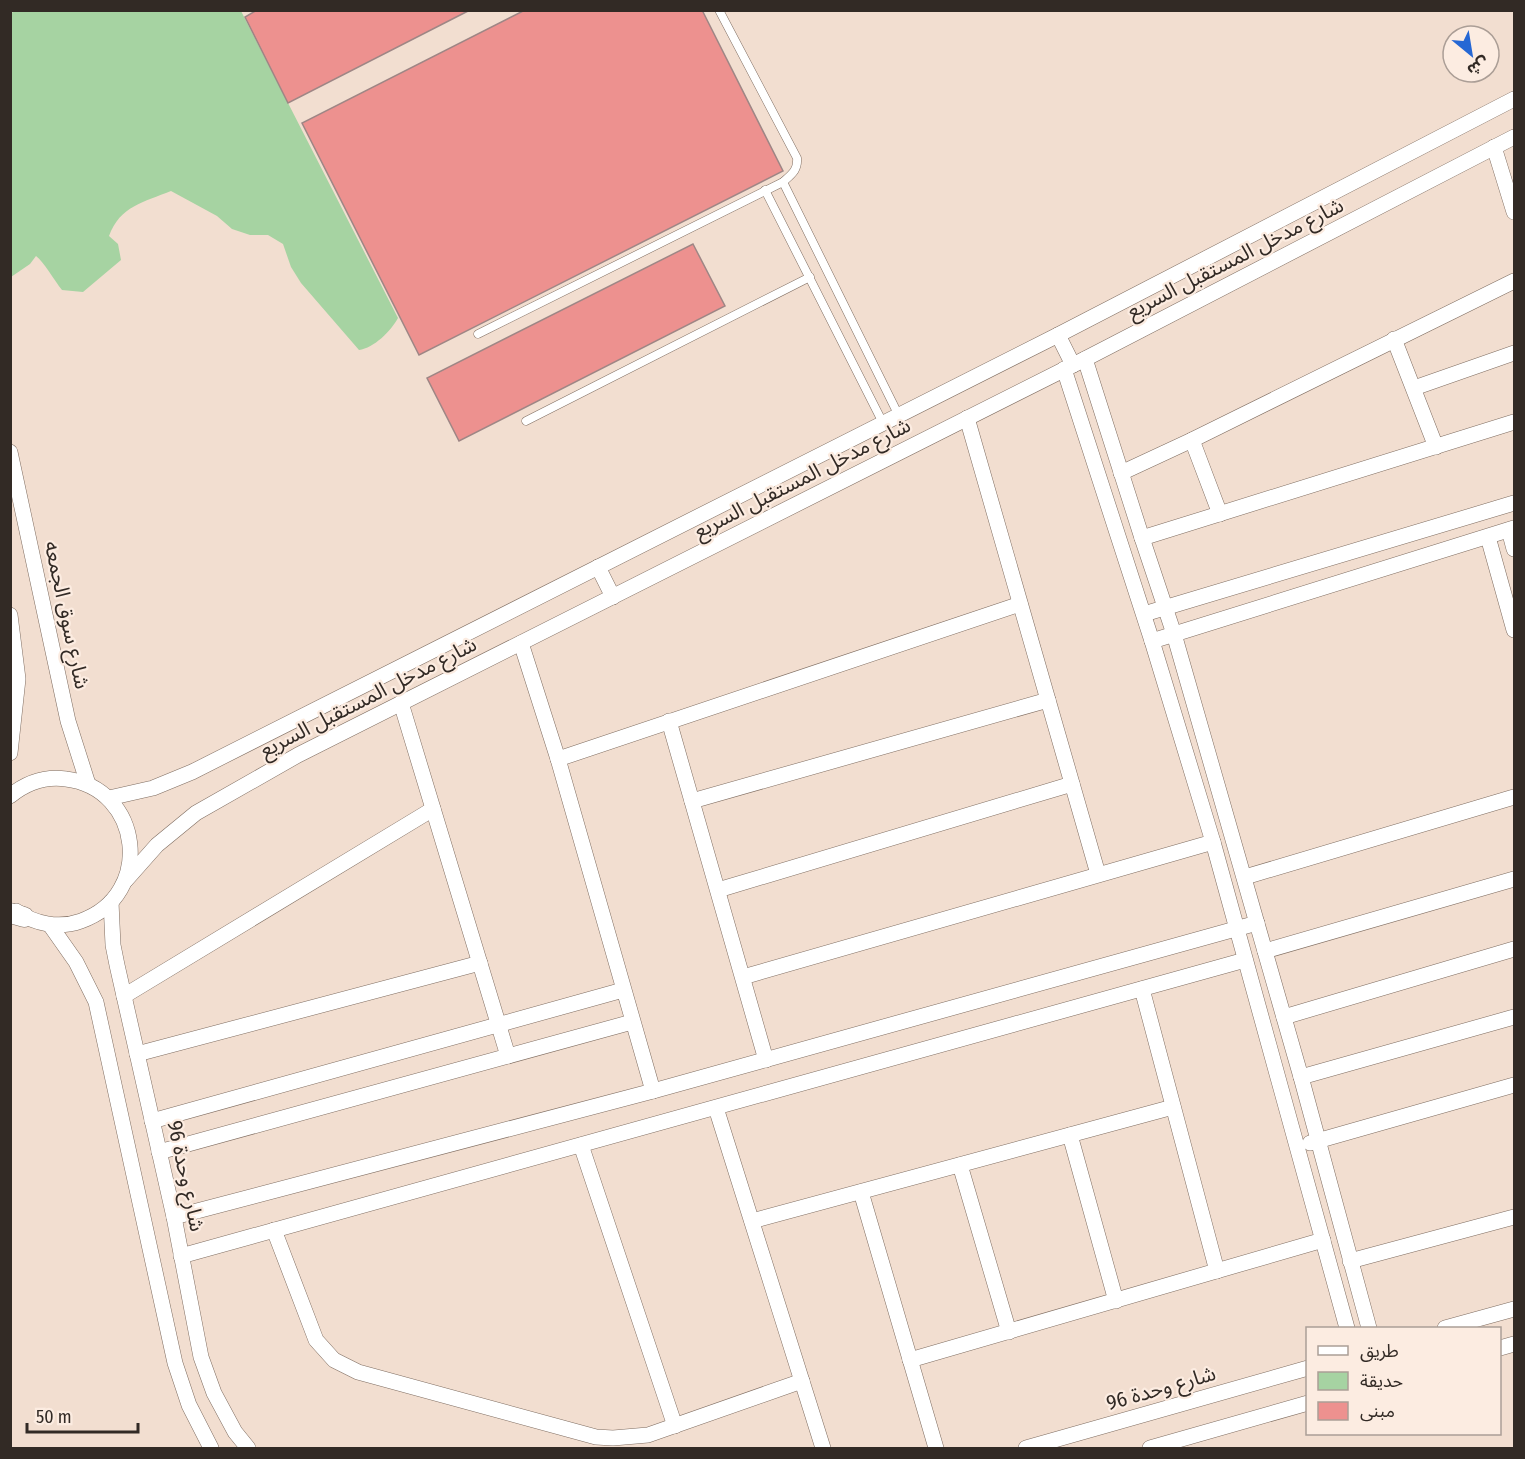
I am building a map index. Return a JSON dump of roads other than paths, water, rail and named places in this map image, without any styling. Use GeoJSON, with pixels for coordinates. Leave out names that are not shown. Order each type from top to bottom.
{"type":"FeatureCollection","features":[{"type":"Feature","properties":{"kind":"street","name":"شارع مدخل المستقبل السريع"},"geometry":{"type":"LineString","coordinates":[[109,798],[153,788],[192,772],[899,416],[1515,99]]}},
{"type":"Feature","properties":{"kind":"street","name":"شارع مدخل المستقبل السريع"},"geometry":{"type":"LineString","coordinates":[[111,902],[126,880],[157,845],[196,813],[288,761],[1074,364],[1515,137]]}},
{"type":"Feature","properties":{"kind":"street"},"geometry":{"type":"LineString","coordinates":[[1494,147],[1515,212]]}},
{"type":"Feature","properties":{"kind":"street"},"geometry":{"type":"LineString","coordinates":[[1121,473],[1515,281]]}},
{"type":"Feature","properties":{"kind":"street"},"geometry":{"type":"LineString","coordinates":[[1058,335],[1074,364],[1121,473],[1166,607],[1245,877],[1368,1327]]}},
{"type":"Feature","properties":{"kind":"street"},"geometry":{"type":"LineString","coordinates":[[1394,339],[1436,447]]}},
{"type":"Feature","properties":{"kind":"street"},"geometry":{"type":"LineString","coordinates":[[1414,388],[1515,353]]}},
{"type":"Feature","properties":{"kind":"street"},"geometry":{"type":"LineString","coordinates":[[1074,364],[1144,614],[1213,842],[1346,1327]]}},
{"type":"Feature","properties":{"kind":"street"},"geometry":{"type":"LineString","coordinates":[[966,418],[1098,874]]}},
{"type":"Feature","properties":{"kind":"street"},"geometry":{"type":"LineString","coordinates":[[1142,538],[1515,423]]}},
{"type":"Feature","properties":{"kind":"street"},"geometry":{"type":"LineString","coordinates":[[1192,440],[1220,514]]}},
{"type":"Feature","properties":{"kind":"street","name":"شارع سوق الجمعه"},"geometry":{"type":"LineString","coordinates":[[10,452],[68,721],[88,784]]}},
{"type":"Feature","properties":{"kind":"street"},"geometry":{"type":"LineString","coordinates":[[1144,614],[1515,503]]}},
{"type":"Feature","properties":{"kind":"street"},"geometry":{"type":"LineString","coordinates":[[1152,640],[1512,529],[1515,549]]}},
{"type":"Feature","properties":{"kind":"street"},"geometry":{"type":"LineString","coordinates":[[1488,537],[1515,630]]}},
{"type":"Feature","properties":{"kind":"street"},"geometry":{"type":"LineString","coordinates":[[1333,558],[1340,582]]}},
{"type":"Feature","properties":{"kind":"street"},"geometry":{"type":"LineString","coordinates":[[598,567],[612,597]]}},
{"type":"Feature","properties":{"kind":"street"},"geometry":{"type":"LineString","coordinates":[[558,759],[1020,604]]}},
{"type":"Feature","properties":{"kind":"street"},"geometry":{"type":"LineString","coordinates":[[10,615],[18,679],[13,742],[10,753]]}},
{"type":"Feature","properties":{"kind":"street"},"geometry":{"type":"LineString","coordinates":[[521,643],[558,759],[653,1091]]}},
{"type":"Feature","properties":{"kind":"street"},"geometry":{"type":"LineString","coordinates":[[692,801],[1048,700]]}},
{"type":"Feature","properties":{"kind":"street"},"geometry":{"type":"LineString","coordinates":[[401,703],[508,1056]]}},
{"type":"Feature","properties":{"kind":"street"},"geometry":{"type":"LineString","coordinates":[[669,722],[766,1060]]}},
{"type":"Feature","properties":{"kind":"street"},"geometry":{"type":"LineString","coordinates":[[10,796],[31,783],[45,779],[74,780],[88,784],[109,798],[122,819],[130,843],[130,868],[126,880]]}},
{"type":"Feature","properties":{"kind":"street"},"geometry":{"type":"LineString","coordinates":[[718,890],[1072,784]]}},
{"type":"Feature","properties":{"kind":"street"},"geometry":{"type":"LineString","coordinates":[[1245,877],[1515,797]]}},
{"type":"Feature","properties":{"kind":"street"},"geometry":{"type":"LineString","coordinates":[[124,996],[433,809]]}},
{"type":"Feature","properties":{"kind":"street"},"geometry":{"type":"LineString","coordinates":[[742,977],[1213,842]]}},
{"type":"Feature","properties":{"kind":"street"},"geometry":{"type":"LineString","coordinates":[[1265,951],[1515,879]]}},
{"type":"Feature","properties":{"kind":"street"},"geometry":{"type":"LineString","coordinates":[[15,912],[50,925],[63,925],[89,918],[111,902]]}},
{"type":"Feature","properties":{"kind":"street","name":"شارع وحدة 96"},"geometry":{"type":"LineString","coordinates":[[111,902],[113,945],[174,1217],[201,1357],[213,1393],[235,1432],[248,1449]]}},
{"type":"Feature","properties":{"kind":"street"},"geometry":{"type":"LineString","coordinates":[[174,1217],[653,1091],[1257,923]]}},
{"type":"Feature","properties":{"kind":"street"},"geometry":{"type":"LineString","coordinates":[[50,925],[76,962],[96,1002],[175,1363],[189,1405],[211,1449]]}},
{"type":"Feature","properties":{"kind":"street"},"geometry":{"type":"LineString","coordinates":[[1284,1017],[1515,950]]}},
{"type":"Feature","properties":{"kind":"street"},"geometry":{"type":"LineString","coordinates":[[182,1256],[1245,960]]}},
{"type":"Feature","properties":{"kind":"street"},"geometry":{"type":"LineString","coordinates":[[137,1054],[480,963]]}},
{"type":"Feature","properties":{"kind":"street"},"geometry":{"type":"LineString","coordinates":[[1142,989],[1217,1271]]}},
{"type":"Feature","properties":{"kind":"street"},"geometry":{"type":"LineString","coordinates":[[152,1121],[623,990]]}},
{"type":"Feature","properties":{"kind":"street"},"geometry":{"type":"LineString","coordinates":[[1301,1077],[1515,1017]]}},
{"type":"Feature","properties":{"kind":"street"},"geometry":{"type":"LineString","coordinates":[[159,1152],[632,1022]]}},
{"type":"Feature","properties":{"kind":"street"},"geometry":{"type":"LineString","coordinates":[[1297,1147],[1515,1085]]}},
{"type":"Feature","properties":{"kind":"street"},"geometry":{"type":"LineString","coordinates":[[752,1221],[1173,1107]]}},
{"type":"Feature","properties":{"kind":"street"},"geometry":{"type":"LineString","coordinates":[[716,1108],[823,1449]]}},
{"type":"Feature","properties":{"kind":"street"},"geometry":{"type":"LineString","coordinates":[[1070,1135],[1116,1300]]}},
{"type":"Feature","properties":{"kind":"street"},"geometry":{"type":"LineString","coordinates":[[581,1145],[675,1426]]}},
{"type":"Feature","properties":{"kind":"street"},"geometry":{"type":"LineString","coordinates":[[960,1165],[1009,1332]]}},
{"type":"Feature","properties":{"kind":"street"},"geometry":{"type":"LineString","coordinates":[[861,1192],[936,1449]]}},
{"type":"Feature","properties":{"kind":"street"},"geometry":{"type":"LineString","coordinates":[[1350,1262],[1515,1217]]}},
{"type":"Feature","properties":{"kind":"street"},"geometry":{"type":"LineString","coordinates":[[274,1230],[316,1340],[324,1351],[345,1367],[596,1437],[631,1438],[648,1435],[802,1381]]}},
{"type":"Feature","properties":{"kind":"street"},"geometry":{"type":"LineString","coordinates":[[910,1360],[1323,1240]]}},
{"type":"Feature","properties":{"kind":"street"},"geometry":{"type":"LineString","coordinates":[[1452,1327],[1515,1309]]}},
{"type":"Feature","properties":{"kind":"street","name":"شارع وحدة 96"},"geometry":{"type":"LineString","coordinates":[[1026,1449],[1306,1369]]}},
{"type":"Feature","properties":{"kind":"street"},"geometry":{"type":"LineString","coordinates":[[1149,1449],[1306,1404]]}},
{"type":"Feature","properties":{"kind":"lane"},"geometry":{"type":"LineString","coordinates":[[478,334],[783,182],[795,172],[797,158],[719,10]]}},
{"type":"Feature","properties":{"kind":"lane"},"geometry":{"type":"LineString","coordinates":[[783,182],[899,416]]}},
{"type":"Feature","properties":{"kind":"lane"},"geometry":{"type":"LineString","coordinates":[[765,190],[883,423]]}},
{"type":"Feature","properties":{"kind":"lane"},"geometry":{"type":"LineString","coordinates":[[526,421],[810,277]]}}]}
